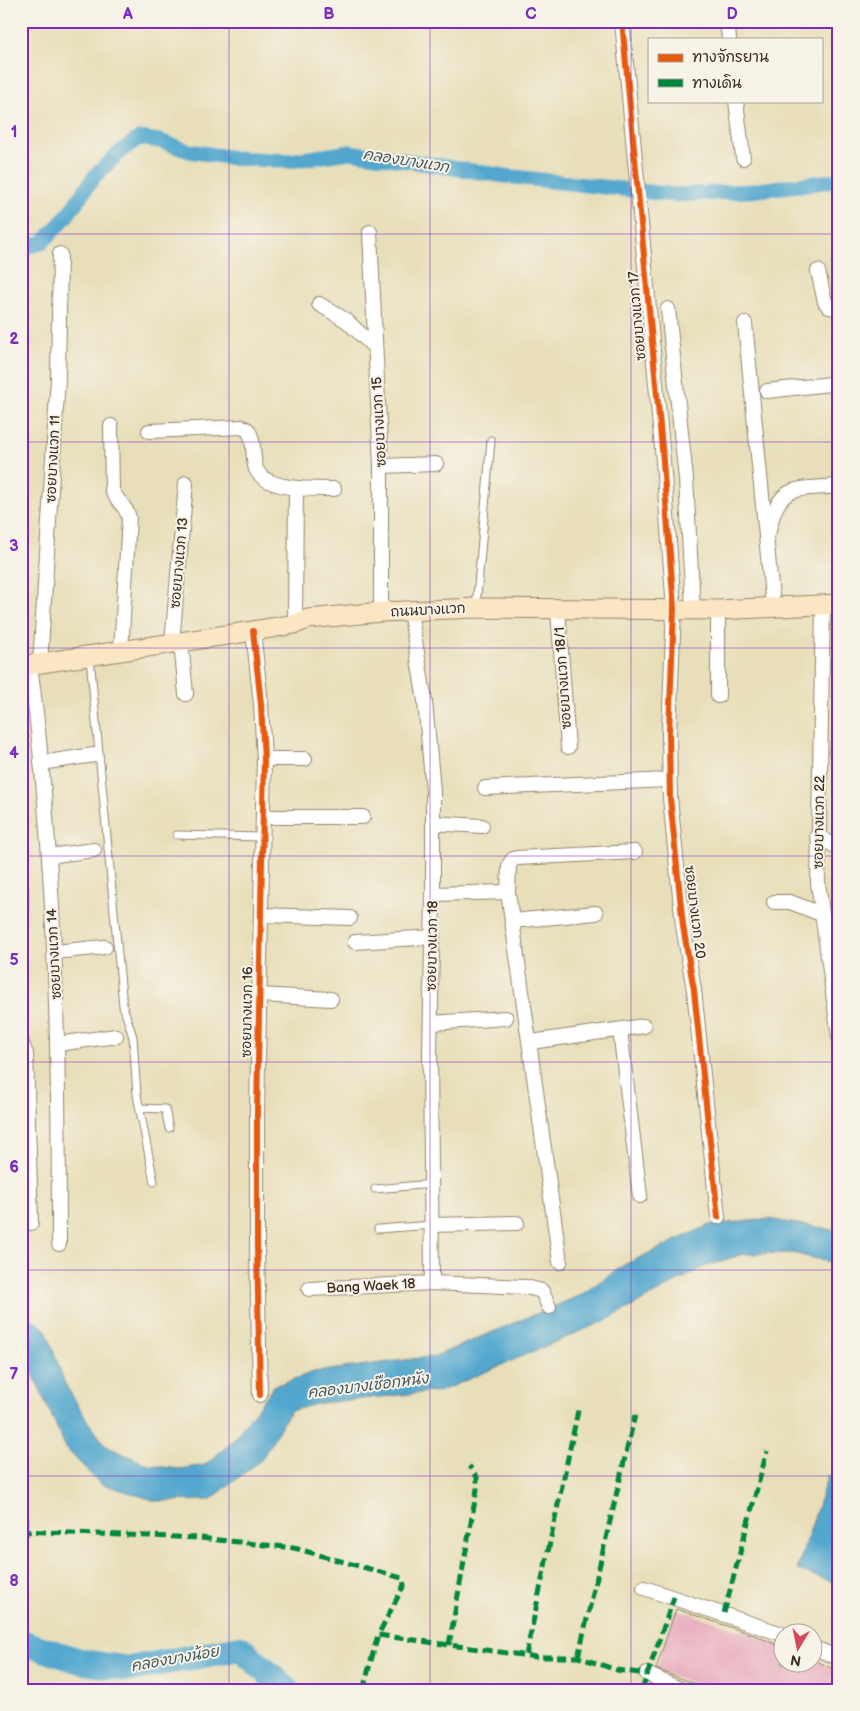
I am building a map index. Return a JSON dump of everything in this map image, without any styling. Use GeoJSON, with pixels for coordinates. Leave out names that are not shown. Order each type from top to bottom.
{"type":"FeatureCollection","features":[{"type":"Feature","properties":{"kind":"main road","name":"ถนนบางแวก"},"geometry":{"type":"LineString","coordinates":[[31,665],[90,658],[121,651],[253,631],[295,624],[308,619],[382,612],[476,608],[718,610],[831,605]]}},
{"type":"Feature","properties":{"kind":"street","name":"ซอยบางแวก 17"},"geometry":{"type":"LineString","coordinates":[[622,21],[674,609]]}},
{"type":"Feature","properties":{"kind":"street"},"geometry":{"type":"LineString","coordinates":[[727,21],[729,38]]}},
{"type":"Feature","properties":{"kind":"street"},"geometry":{"type":"LineString","coordinates":[[736,102],[743,158]]}},
{"type":"Feature","properties":{"kind":"street","name":"ซอยบางแวก 15"},"geometry":{"type":"LineString","coordinates":[[370,232],[381,466],[382,612]]}},
{"type":"Feature","properties":{"kind":"street","name":"ซอยบางแวก 11"},"geometry":{"type":"LineString","coordinates":[[31,665],[58,378],[60,254]]}},
{"type":"Feature","properties":{"kind":"street"},"geometry":{"type":"LineString","coordinates":[[818,272],[825,302],[829,307],[839,309]]}},
{"type":"Feature","properties":{"kind":"street"},"geometry":{"type":"LineString","coordinates":[[319,304],[347,321],[375,348]]}},
{"type":"Feature","properties":{"kind":"street"},"geometry":{"type":"LineString","coordinates":[[668,309],[685,470],[693,609]]}},
{"type":"Feature","properties":{"kind":"street"},"geometry":{"type":"LineString","coordinates":[[745,323],[773,607]]}},
{"type":"Feature","properties":{"kind":"street"},"geometry":{"type":"LineString","coordinates":[[767,391],[839,383]]}},
{"type":"Feature","properties":{"kind":"street"},"geometry":{"type":"LineString","coordinates":[[111,426],[112,490],[115,498],[128,510],[129,518],[121,651]]}},
{"type":"Feature","properties":{"kind":"street"},"geometry":{"type":"LineString","coordinates":[[149,431],[242,427],[248,430],[250,434],[256,469],[263,478],[296,488],[334,489]]}},
{"type":"Feature","properties":{"kind":"street"},"geometry":{"type":"LineString","coordinates":[[381,466],[436,464]]}},
{"type":"Feature","properties":{"kind":"street","name":"ซอยบางแวก 13"},"geometry":{"type":"LineString","coordinates":[[186,483],[176,643],[186,694]]}},
{"type":"Feature","properties":{"kind":"street"},"geometry":{"type":"LineString","coordinates":[[768,542],[777,504],[786,493],[793,490],[839,486]]}},
{"type":"Feature","properties":{"kind":"street"},"geometry":{"type":"LineString","coordinates":[[295,624],[296,488]]}},
{"type":"Feature","properties":{"kind":"street","name":"ซอยบางแวก 22"},"geometry":{"type":"LineString","coordinates":[[831,605],[823,678],[817,836],[821,914],[839,1037]]}},
{"type":"Feature","properties":{"kind":"street","name":"ซอยบางแวก 20"},"geometry":{"type":"LineString","coordinates":[[674,609],[669,780],[683,926],[694,990],[718,1217]]}},
{"type":"Feature","properties":{"kind":"street","name":"ซอยบางแวก 18/1"},"geometry":{"type":"LineString","coordinates":[[558,610],[568,746]]}},
{"type":"Feature","properties":{"kind":"street"},"geometry":{"type":"LineString","coordinates":[[718,610],[718,696]]}},
{"type":"Feature","properties":{"kind":"street","name":"ซอยบางแวก 18"},"geometry":{"type":"LineString","coordinates":[[410,611],[425,701],[433,823],[431,1023],[432,1283]]}},
{"type":"Feature","properties":{"kind":"street","name":"ซอยบางแวก 16"},"geometry":{"type":"LineString","coordinates":[[253,631],[261,704],[264,759],[256,1246],[260,1395]]}},
{"type":"Feature","properties":{"kind":"street","name":"ซอยบางแวก 14"},"geometry":{"type":"LineString","coordinates":[[31,665],[42,763],[54,952],[59,1244]]}},
{"type":"Feature","properties":{"kind":"street"},"geometry":{"type":"LineString","coordinates":[[42,763],[94,756]]}},
{"type":"Feature","properties":{"kind":"street"},"geometry":{"type":"LineString","coordinates":[[264,759],[305,759]]}},
{"type":"Feature","properties":{"kind":"street"},"geometry":{"type":"LineString","coordinates":[[485,788],[669,780]]}},
{"type":"Feature","properties":{"kind":"street"},"geometry":{"type":"LineString","coordinates":[[263,817],[363,817]]}},
{"type":"Feature","properties":{"kind":"street"},"geometry":{"type":"LineString","coordinates":[[433,823],[482,826]]}},
{"type":"Feature","properties":{"kind":"street"},"geometry":{"type":"LineString","coordinates":[[817,836],[839,848]]}},
{"type":"Feature","properties":{"kind":"street"},"geometry":{"type":"LineString","coordinates":[[49,856],[94,850]]}},
{"type":"Feature","properties":{"kind":"street"},"geometry":{"type":"LineString","coordinates":[[560,1262],[531,1042],[508,892],[509,865],[517,858],[635,852]]}},
{"type":"Feature","properties":{"kind":"street"},"geometry":{"type":"LineString","coordinates":[[21,888],[21,912]]}},
{"type":"Feature","properties":{"kind":"street"},"geometry":{"type":"LineString","coordinates":[[433,894],[508,892]]}},
{"type":"Feature","properties":{"kind":"street"},"geometry":{"type":"LineString","coordinates":[[774,902],[790,902],[821,914]]}},
{"type":"Feature","properties":{"kind":"street"},"geometry":{"type":"LineString","coordinates":[[512,921],[596,914]]}},
{"type":"Feature","properties":{"kind":"street"},"geometry":{"type":"LineString","coordinates":[[262,915],[350,918]]}},
{"type":"Feature","properties":{"kind":"street"},"geometry":{"type":"LineString","coordinates":[[355,942],[432,937]]}},
{"type":"Feature","properties":{"kind":"street"},"geometry":{"type":"LineString","coordinates":[[54,952],[105,947]]}},
{"type":"Feature","properties":{"kind":"street"},"geometry":{"type":"LineString","coordinates":[[260,995],[331,999]]}},
{"type":"Feature","properties":{"kind":"street"},"geometry":{"type":"LineString","coordinates":[[431,1023],[506,1018]]}},
{"type":"Feature","properties":{"kind":"street"},"geometry":{"type":"LineString","coordinates":[[531,1042],[644,1026]]}},
{"type":"Feature","properties":{"kind":"street"},"geometry":{"type":"LineString","coordinates":[[620,1030],[640,1196]]}},
{"type":"Feature","properties":{"kind":"street"},"geometry":{"type":"LineString","coordinates":[[57,1044],[116,1036]]}},
{"type":"Feature","properties":{"kind":"street"},"geometry":{"type":"LineString","coordinates":[[21,1041],[26,1054],[31,1223]]}},
{"type":"Feature","properties":{"kind":"street"},"geometry":{"type":"LineString","coordinates":[[432,1225],[517,1223]]}},
{"type":"Feature","properties":{"kind":"street","name":"Bang Waek 18"},"geometry":{"type":"LineString","coordinates":[[309,1289],[432,1283],[536,1289],[542,1291],[549,1307]]}},
{"type":"Feature","properties":{"kind":"street"},"geometry":{"type":"LineString","coordinates":[[21,1519],[22,1531]]}},
{"type":"Feature","properties":{"kind":"street"},"geometry":{"type":"LineString","coordinates":[[644,1588],[772,1631]]}},
{"type":"Feature","properties":{"kind":"street"},"geometry":{"type":"LineString","coordinates":[[822,1651],[839,1658]]}},
{"type":"Feature","properties":{"kind":"street"},"geometry":{"type":"LineString","coordinates":[[647,1674],[682,1690]]}},
{"type":"Feature","properties":{"kind":"lane"},"geometry":{"type":"LineString","coordinates":[[476,608],[491,440]]}},
{"type":"Feature","properties":{"kind":"lane"},"geometry":{"type":"LineString","coordinates":[[90,658],[123,1006],[133,1037],[140,1108],[154,1182]]}},
{"type":"Feature","properties":{"kind":"lane"},"geometry":{"type":"LineString","coordinates":[[177,835],[264,837]]}},
{"type":"Feature","properties":{"kind":"lane"},"geometry":{"type":"LineString","coordinates":[[140,1108],[165,1109],[169,1128]]}},
{"type":"Feature","properties":{"kind":"lane"},"geometry":{"type":"LineString","coordinates":[[376,1188],[432,1184]]}},
{"type":"Feature","properties":{"kind":"lane"},"geometry":{"type":"LineString","coordinates":[[378,1229],[432,1225]]}},
{"type":"Feature","properties":{"kind":"water","name":"คลองบางเชือกหนัง"},"geometry":{"type":"Polygon","coordinates":[[[769,1219],[839,1231],[839,1264],[792,1253],[743,1254],[704,1267],[609,1319],[441,1391],[320,1403],[290,1411],[261,1460],[210,1500],[156,1501],[99,1483],[66,1448],[21,1347],[21,1310],[46,1330],[65,1384],[88,1422],[106,1446],[149,1465],[179,1469],[205,1465],[231,1443],[274,1386],[314,1372],[435,1356],[581,1295],[624,1265],[709,1225],[769,1219]]]}},
{"type":"Feature","properties":{"kind":"water"},"geometry":{"type":"Polygon","coordinates":[[[828,1475],[839,1479],[839,1584],[797,1570],[828,1475]]]}},
{"type":"Feature","properties":{"kind":"building"},"geometry":{"type":"Polygon","coordinates":[[[676,1609],[772,1643],[772,1674],[822,1674],[822,1664],[839,1672],[839,1684],[836,1690],[712,1690],[656,1669],[676,1609]]]}},
{"type":"Feature","properties":{"kind":"waterway","name":"คลองบางแวก"},"geometry":{"type":"LineString","coordinates":[[21,248],[42,243],[66,217],[94,177],[121,151],[139,138],[160,141],[189,151],[234,158],[289,161],[350,152],[505,176],[676,195],[750,191],[839,180]]}},
{"type":"Feature","properties":{"kind":"waterway","name":"คลองบางน้อย"},"geometry":{"type":"LineString","coordinates":[[21,1642],[83,1662],[130,1669],[240,1648],[287,1690]]}},
{"type":"Feature","properties":{"kind":"marked path"},"geometry":{"type":"LineString","coordinates":[[526,1655],[579,1406]]}},
{"type":"Feature","properties":{"kind":"marked path"},"geometry":{"type":"LineString","coordinates":[[578,1657],[635,1415]]}},
{"type":"Feature","properties":{"kind":"marked path"},"geometry":{"type":"LineString","coordinates":[[724,1613],[767,1451]]}},
{"type":"Feature","properties":{"kind":"marked path"},"geometry":{"type":"LineString","coordinates":[[449,1645],[477,1489],[477,1477],[469,1466]]}},
{"type":"Feature","properties":{"kind":"marked path"},"geometry":{"type":"LineString","coordinates":[[21,1531],[200,1538],[294,1548],[402,1578],[404,1585],[378,1635],[536,1657],[578,1657],[617,1670],[647,1674]]}},
{"type":"Feature","properties":{"kind":"marked path"},"geometry":{"type":"LineString","coordinates":[[642,1690],[674,1597]]}},
{"type":"Feature","properties":{"kind":"marked path"},"geometry":{"type":"LineString","coordinates":[[363,1690],[378,1635]]}},
{"type":"Feature","properties":{"kind":"cycle path"},"geometry":{"type":"LineString","coordinates":[[622,21],[662,448],[674,609],[669,732],[670,798],[683,926],[694,990],[718,1217]]}},
{"type":"Feature","properties":{"kind":"cycle path"},"geometry":{"type":"LineString","coordinates":[[253,631],[261,704],[264,759],[257,1113],[260,1395]]}}]}
